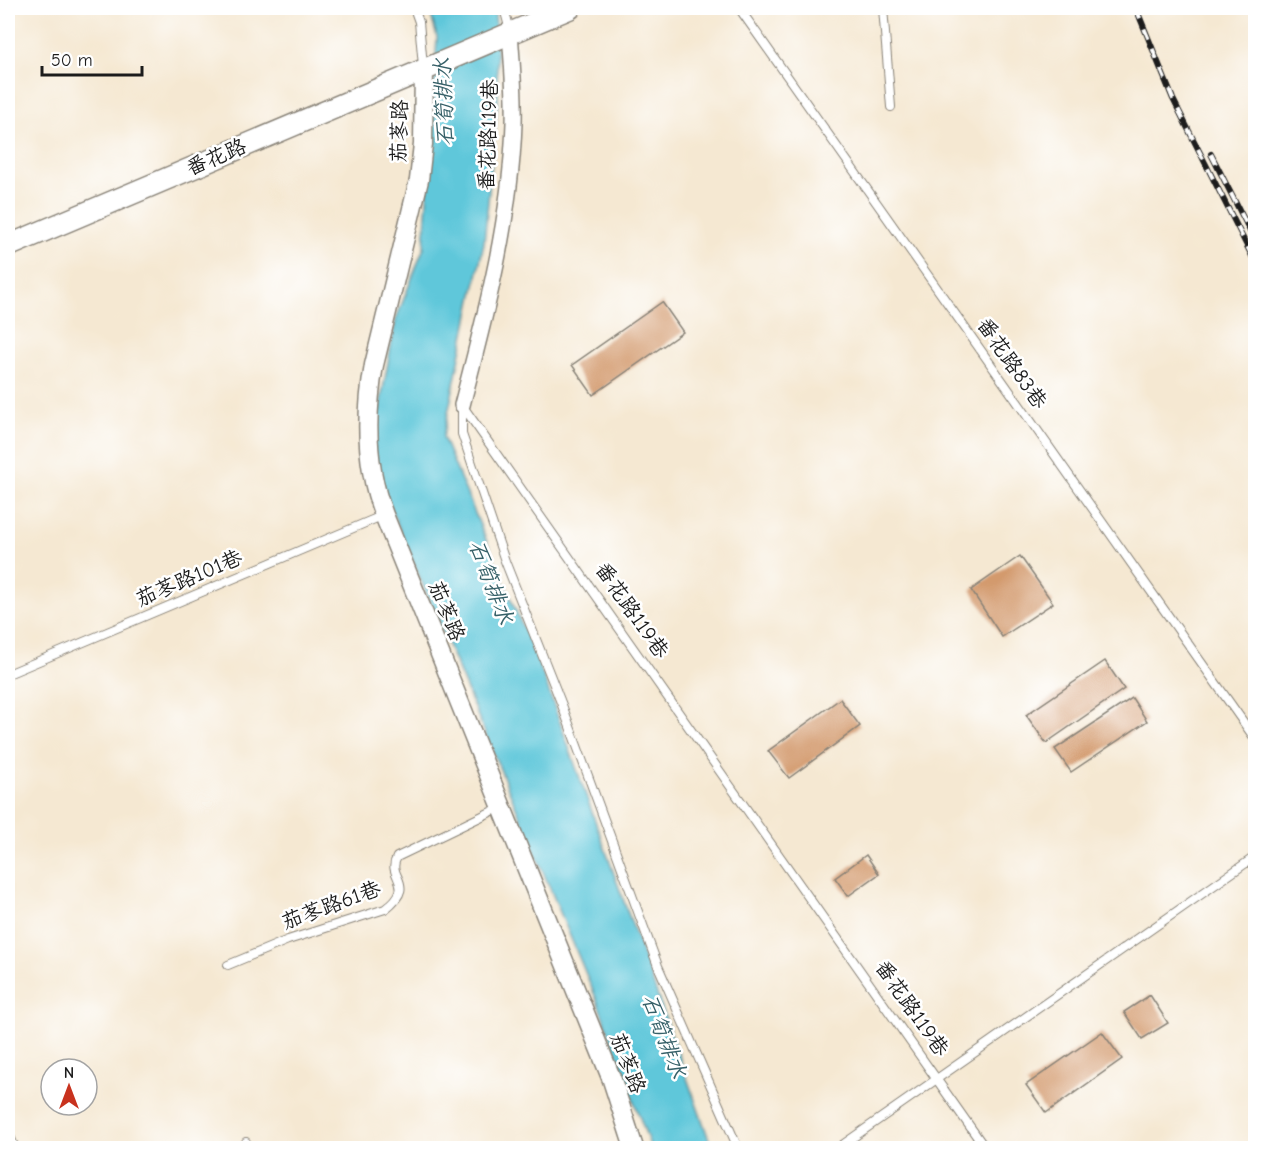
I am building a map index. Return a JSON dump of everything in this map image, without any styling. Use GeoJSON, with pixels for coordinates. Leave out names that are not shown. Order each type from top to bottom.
{"type":"FeatureCollection","features":[{"type":"Feature","properties":{"kind":"main road"},"geometry":{"type":"LineString","coordinates":[[510,32],[570,8]]}},
{"type":"Feature","properties":{"kind":"main road","name":"番花路"},"geometry":{"type":"LineString","coordinates":[[8,246],[510,32]]}},
{"type":"Feature","properties":{"kind":"street","name":"番花路119巷"},"geometry":{"type":"LineString","coordinates":[[462,405],[488,303],[506,215],[514,123],[510,32]]}},
{"type":"Feature","properties":{"kind":"street","name":"茄苳路"},"geometry":{"type":"LineString","coordinates":[[424,68],[423,144],[419,180],[374,365],[369,396],[369,458],[375,488],[384,515],[612,1080],[633,1149]]}},
{"type":"Feature","properties":{"kind":"lane"},"geometry":{"type":"LineString","coordinates":[[414,8],[419,22],[424,68]]}},
{"type":"Feature","properties":{"kind":"lane"},"geometry":{"type":"LineString","coordinates":[[504,8],[510,32]]}},
{"type":"Feature","properties":{"kind":"lane","name":"番花路83巷"},"geometry":{"type":"LineString","coordinates":[[739,8],[1256,740]]}},
{"type":"Feature","properties":{"kind":"lane"},"geometry":{"type":"LineString","coordinates":[[883,8],[891,107]]}},
{"type":"Feature","properties":{"kind":"lane"},"geometry":{"type":"LineString","coordinates":[[462,405],[462,434],[505,561],[562,705],[658,966],[738,1149]]}},
{"type":"Feature","properties":{"kind":"lane","name":"番花路119巷"},"geometry":{"type":"LineString","coordinates":[[462,405],[985,1149]]}},
{"type":"Feature","properties":{"kind":"lane","name":"茄苳路101巷"},"geometry":{"type":"LineString","coordinates":[[8,674],[384,515]]}},
{"type":"Feature","properties":{"kind":"lane","name":"茄苳路61巷"},"geometry":{"type":"LineString","coordinates":[[228,965],[288,940],[385,909],[395,902],[400,892],[401,883],[394,866],[397,857],[502,807]]}},
{"type":"Feature","properties":{"kind":"lane"},"geometry":{"type":"LineString","coordinates":[[838,1149],[1256,856]]}},
{"type":"Feature","properties":{"kind":"lane"},"geometry":{"type":"LineString","coordinates":[[8,1132],[15,1149]]}},
{"type":"Feature","properties":{"kind":"water","name":"石筍排水"},"geometry":{"type":"Polygon","coordinates":[[[429,8],[495,8],[498,99],[484,243],[443,437],[543,675],[712,1148],[651,1148],[596,998],[370,459],[396,319],[424,247],[437,37],[429,8]]]}},
{"type":"Feature","properties":{"kind":"building"},"geometry":{"type":"Polygon","coordinates":[[[662,302],[683,332],[593,395],[572,365],[662,302]]]}},
{"type":"Feature","properties":{"kind":"building"},"geometry":{"type":"Polygon","coordinates":[[[1020,556],[1053,603],[1002,637],[971,590],[1020,556]]]}},
{"type":"Feature","properties":{"kind":"building"},"geometry":{"type":"Polygon","coordinates":[[[1105,661],[1124,689],[1046,743],[1026,715],[1105,661]]]}},
{"type":"Feature","properties":{"kind":"building"},"geometry":{"type":"Polygon","coordinates":[[[1132,698],[1147,721],[1071,772],[1055,749],[1132,698]]]}},
{"type":"Feature","properties":{"kind":"building"},"geometry":{"type":"Polygon","coordinates":[[[840,699],[860,726],[789,778],[768,751],[840,699]]]}},
{"type":"Feature","properties":{"kind":"building"},"geometry":{"type":"Polygon","coordinates":[[[866,855],[879,874],[848,896],[835,878],[866,855]]]}},
{"type":"Feature","properties":{"kind":"building"},"geometry":{"type":"Polygon","coordinates":[[[1150,995],[1168,1023],[1142,1039],[1124,1012],[1150,995]]]}},
{"type":"Feature","properties":{"kind":"building"},"geometry":{"type":"Polygon","coordinates":[[[1102,1032],[1122,1059],[1046,1113],[1026,1085],[1102,1032]]]}},
{"type":"Feature","properties":{"kind":"railway"},"geometry":{"type":"LineString","coordinates":[[1136,8],[1173,99],[1256,264]]}},
{"type":"Feature","properties":{"kind":"railway"},"geometry":{"type":"LineString","coordinates":[[1211,154],[1256,243]]}}]}
